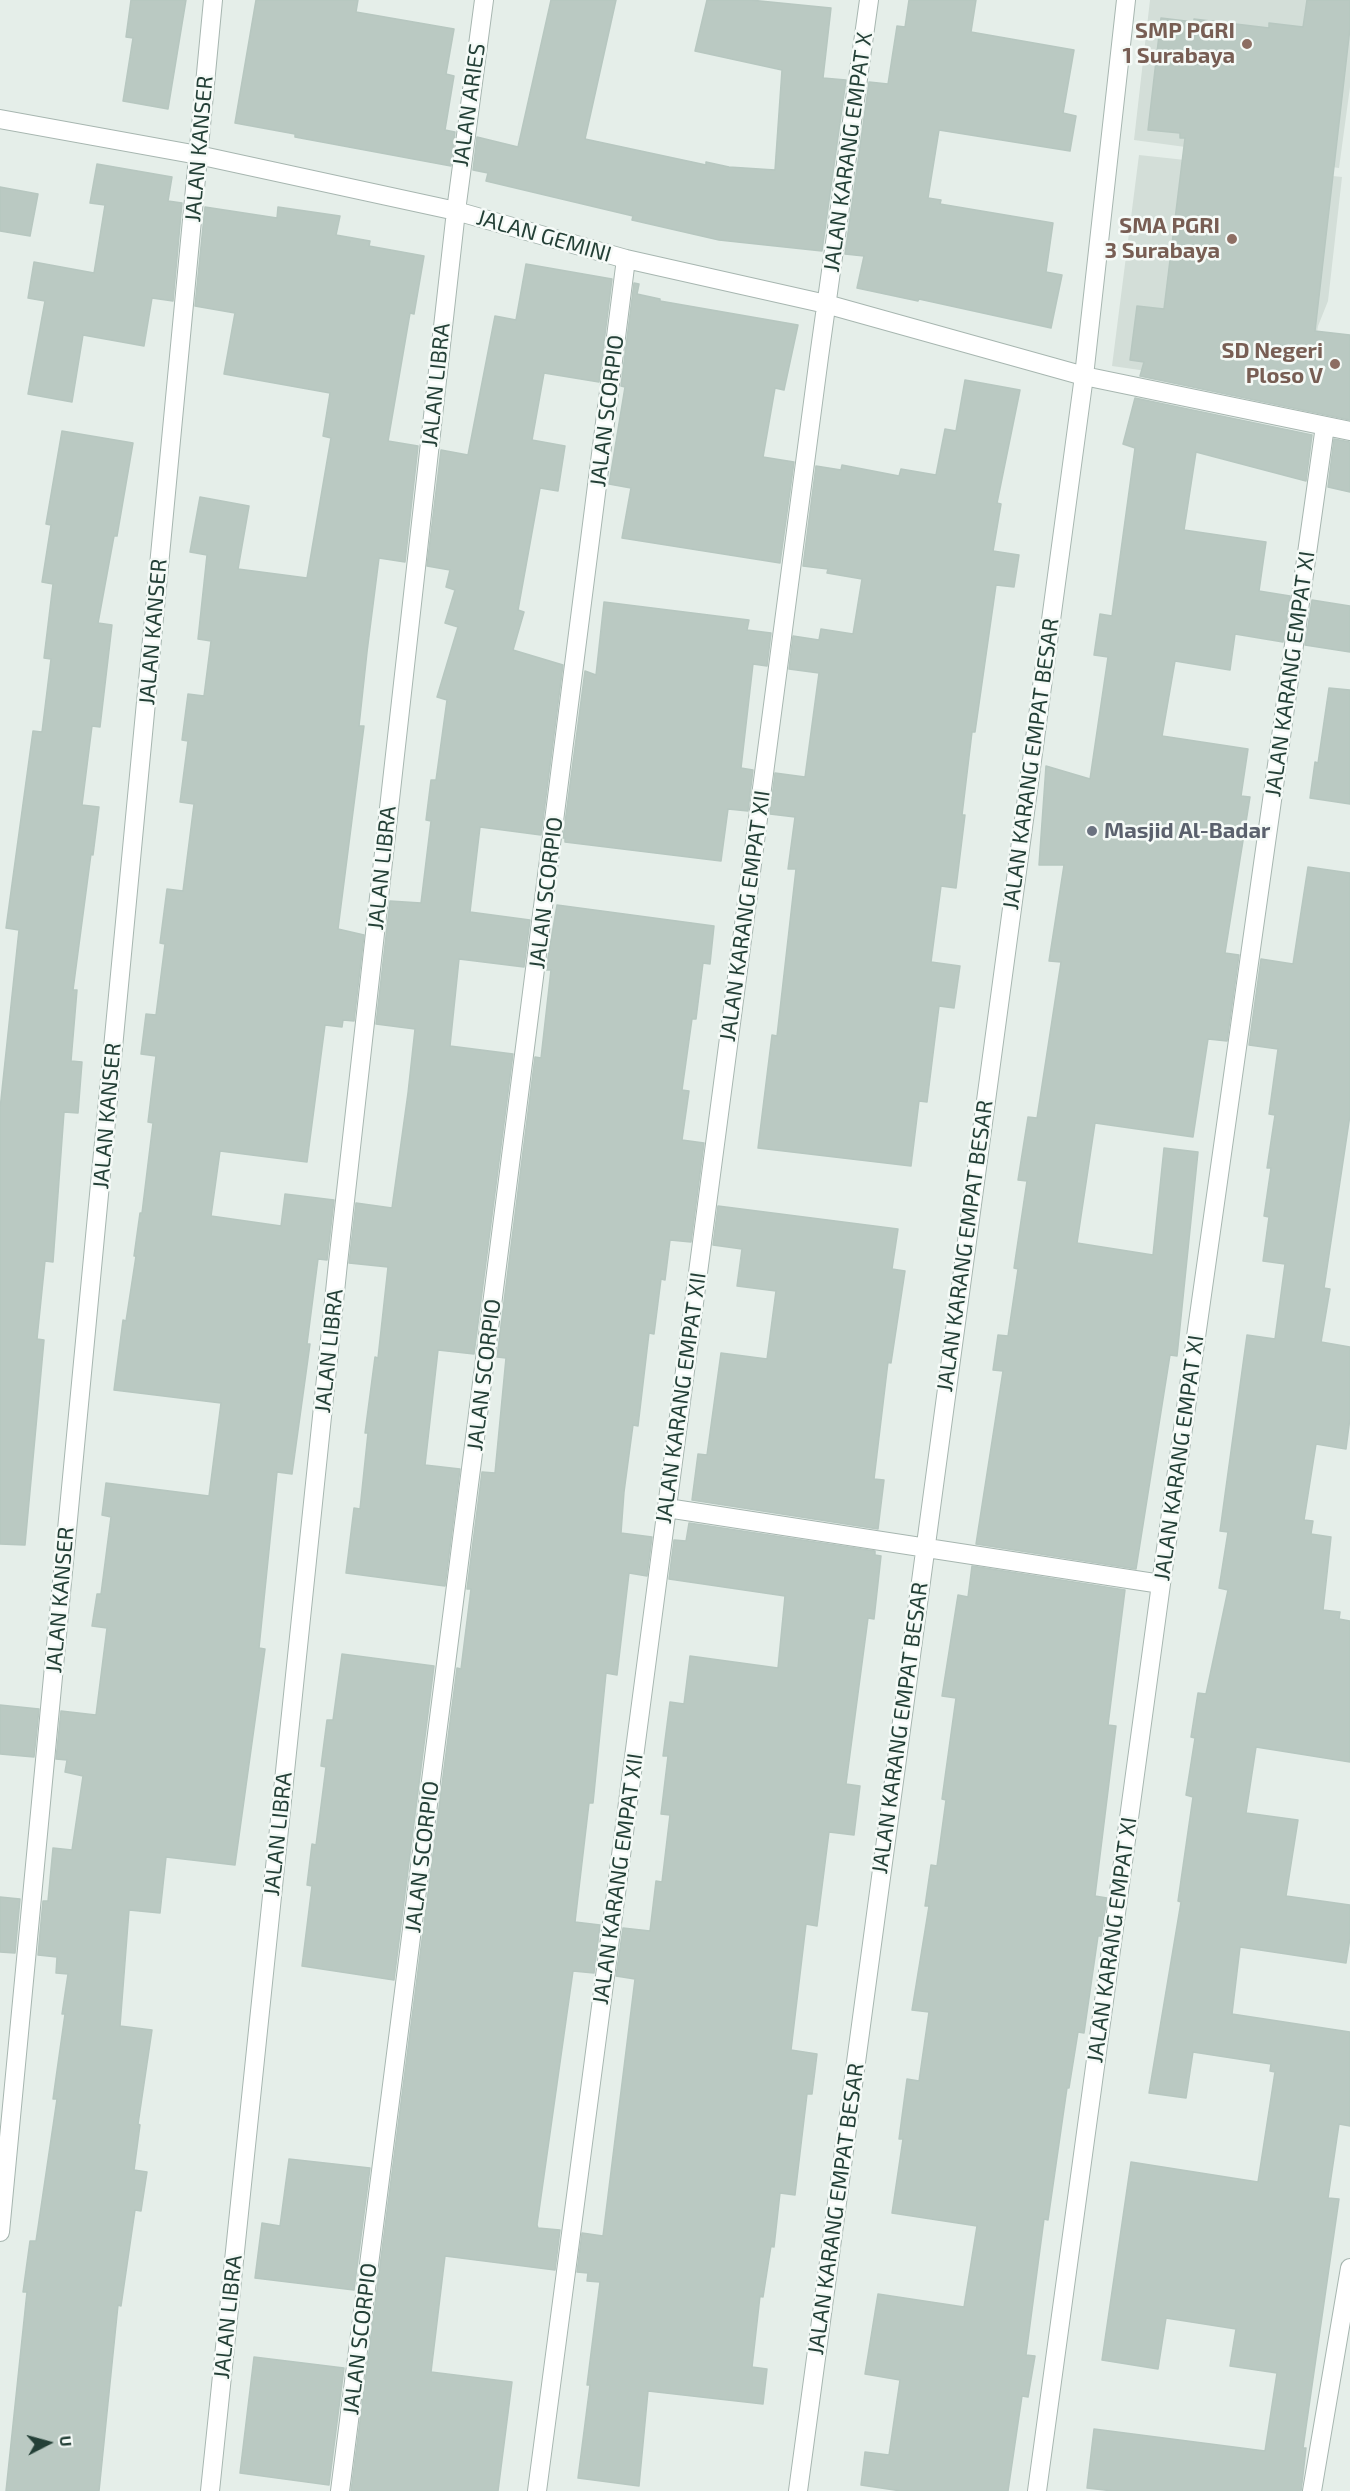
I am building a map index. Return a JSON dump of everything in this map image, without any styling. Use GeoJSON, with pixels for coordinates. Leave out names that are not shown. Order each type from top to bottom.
{"type":"FeatureCollection","features":[{"type":"Feature","properties":{"kind":"street","name":"JALAN KANSER"},"geometry":{"type":"LineString","coordinates":[[0,2232],[213,0]]}},
{"type":"Feature","properties":{"kind":"street","name":"JALAN ARIES"},"geometry":{"type":"LineString","coordinates":[[456,211],[484,0]]}},
{"type":"Feature","properties":{"kind":"street","name":"JALAN KARANG EMPAT X"},"geometry":{"type":"LineString","coordinates":[[826,304],[869,0]]}},
{"type":"Feature","properties":{"kind":"street","name":"JALAN KARANG EMPAT BESAR"},"geometry":{"type":"LineString","coordinates":[[798,2491],[1084,376],[1126,0]]}},
{"type":"Feature","properties":{"kind":"street","name":"JALAN GEMINI"},"geometry":{"type":"LineString","coordinates":[[0,118],[198,155],[456,211],[626,259],[826,304],[1084,376]]}},
{"type":"Feature","properties":{"kind":"street","name":"JALAN LIBRA"},"geometry":{"type":"LineString","coordinates":[[210,2491],[339,1251],[456,211]]}},
{"type":"Feature","properties":{"kind":"street","name":"JALAN SCORPIO"},"geometry":{"type":"LineString","coordinates":[[340,2491],[626,259]]}},
{"type":"Feature","properties":{"kind":"street","name":"JALAN KARANG EMPAT XII"},"geometry":{"type":"LineString","coordinates":[[537,2491],[826,304]]}},
{"type":"Feature","properties":{"kind":"street"},"geometry":{"type":"LineString","coordinates":[[1084,376],[1350,431]]}},
{"type":"Feature","properties":{"kind":"street","name":"JALAN KARANG EMPAT XI"},"geometry":{"type":"LineString","coordinates":[[1038,2491],[1161,1584],[1325,426]]}},
{"type":"Feature","properties":{"kind":"street"},"geometry":{"type":"LineString","coordinates":[[667,1508],[1161,1584]]}},
{"type":"Feature","properties":{"kind":"street"},"geometry":{"type":"LineString","coordinates":[[1312,2491],[1350,2268]]}},
{"type":"Feature","properties":{"kind":"shaded area","name":"SMP PGRI 1 Surabaya"},"geometry":{"type":"Polygon","coordinates":[[[1150,0],[1350,0],[1350,87],[1339,168],[1134,140],[1150,0]]]}},
{"type":"Feature","properties":{"kind":"shaded area","name":"SMA PGRI 3 Surabaya"},"geometry":{"type":"Polygon","coordinates":[[[1139,155],[1342,177],[1328,301],[1318,326],[1307,394],[1112,366],[1139,155]]]}},
{"type":"Feature","properties":{"kind":"building"},"geometry":{"type":"Polygon","coordinates":[[[131,0],[186,0],[168,109],[123,101],[133,38],[126,37],[131,0]]]}},
{"type":"Feature","properties":{"kind":"building"},"geometry":{"type":"Polygon","coordinates":[[[256,0],[358,0],[356,12],[454,29],[446,74],[454,76],[445,130],[455,132],[451,166],[295,137],[295,134],[235,123],[256,0]]]}},
{"type":"Feature","properties":{"kind":"building"},"geometry":{"type":"Polygon","coordinates":[[[551,0],[616,0],[585,139],[706,165],[706,162],[729,167],[775,170],[782,70],[695,51],[707,0],[750,0],[831,8],[823,78],[846,80],[822,251],[719,240],[632,220],[633,216],[486,181],[488,173],[473,170],[477,137],[518,147],[551,0]]]}},
{"type":"Feature","properties":{"kind":"building"},"geometry":{"type":"Polygon","coordinates":[[[909,0],[976,0],[971,32],[1074,50],[1063,113],[1076,116],[1070,151],[939,130],[928,198],[941,200],[940,204],[1053,223],[1046,272],[1062,275],[1051,328],[857,288],[864,256],[845,254],[869,82],[888,84],[897,26],[905,27],[909,0]]]}},
{"type":"Feature","properties":{"kind":"building"},"geometry":{"type":"Polygon","coordinates":[[[1307,0],[1350,0],[1350,28],[1315,331],[1350,335],[1350,420],[1140,376],[1144,362],[1130,360],[1137,306],[1164,309],[1185,138],[1180,138],[1180,133],[1148,130],[1161,18],[1194,22],[1194,19],[1269,28],[1269,23],[1303,27],[1307,0]]]}},
{"type":"Feature","properties":{"kind":"building"},"geometry":{"type":"Polygon","coordinates":[[[97,164],[172,177],[168,201],[182,203],[173,301],[152,298],[144,346],[83,335],[72,402],[28,394],[45,301],[28,298],[34,262],[94,273],[105,205],[90,203],[97,164]]]}},
{"type":"Feature","properties":{"kind":"building"},"geometry":{"type":"Polygon","coordinates":[[[0,187],[38,194],[30,236],[0,231],[0,187]]]}},
{"type":"Feature","properties":{"kind":"building"},"geometry":{"type":"Polygon","coordinates":[[[205,207],[277,218],[278,207],[340,216],[336,235],[370,241],[369,246],[424,256],[414,314],[410,313],[388,441],[418,446],[405,562],[379,558],[367,652],[359,726],[364,726],[338,929],[364,935],[354,1021],[343,1020],[342,1027],[325,1025],[307,1162],[220,1151],[211,1216],[281,1226],[285,1194],[334,1200],[327,1260],[318,1259],[307,1344],[310,1344],[292,1474],[277,1472],[259,1648],[265,1649],[235,1865],[166,1857],[160,1913],[129,1910],[120,2026],[152,2030],[138,2124],[140,2125],[134,2170],[147,2172],[141,2211],[135,2210],[121,2306],[118,2305],[99,2491],[6,2491],[27,2292],[23,2292],[30,2241],[36,2241],[57,2099],[53,2099],[68,1974],[56,1973],[57,1957],[38,1955],[43,1901],[48,1901],[53,1848],[72,1850],[83,1776],[65,1772],[67,1760],[56,1759],[61,1711],[96,1715],[107,1628],[92,1626],[97,1594],[101,1594],[111,1517],[102,1515],[106,1483],[209,1496],[221,1403],[114,1390],[123,1320],[126,1321],[136,1256],[134,1256],[140,1213],[142,1213],[153,1123],[148,1122],[156,1056],[141,1054],[146,1014],[156,1015],[165,944],[160,943],[167,889],[183,891],[194,804],[180,802],[188,741],[182,740],[188,694],[204,696],[211,641],[198,639],[207,555],[190,552],[200,497],[249,506],[238,569],[307,578],[331,438],[323,436],[330,393],[224,374],[235,313],[195,306],[205,207]]]}},
{"type":"Feature","properties":{"kind":"building"},"geometry":{"type":"Polygon","coordinates":[[[526,264],[612,279],[599,382],[544,373],[532,440],[565,446],[558,491],[540,488],[518,610],[524,612],[513,650],[563,665],[541,835],[480,827],[470,912],[530,920],[524,967],[459,959],[450,1046],[513,1054],[474,1354],[438,1350],[425,1465],[460,1469],[445,1586],[346,1573],[354,1508],[360,1509],[368,1433],[365,1433],[375,1357],[378,1358],[388,1267],[349,1263],[356,1203],[392,1208],[408,1093],[415,1029],[376,1024],[390,901],[421,903],[431,821],[426,820],[431,780],[436,780],[447,700],[437,697],[458,627],[445,623],[455,590],[446,587],[450,570],[427,566],[441,450],[468,455],[495,316],[516,320],[526,264]]]}},
{"type":"Feature","properties":{"kind":"building"},"geometry":{"type":"Polygon","coordinates":[[[634,283],[639,284],[637,294],[660,299],[660,301],[798,325],[784,390],[775,388],[763,457],[794,462],[780,563],[622,538],[631,488],[609,484],[625,387],[621,386],[634,283]]]}},
{"type":"Feature","properties":{"kind":"building"},"geometry":{"type":"Polygon","coordinates":[[[965,380],[1020,390],[997,503],[1001,504],[993,551],[1019,555],[1014,587],[996,585],[975,732],[972,732],[956,888],[941,886],[931,962],[960,966],[954,1008],[939,1006],[927,1102],[919,1101],[911,1166],[758,1148],[772,1035],[777,1036],[796,869],[788,869],[795,817],[770,814],[775,773],[805,777],[819,673],[789,669],[793,636],[819,640],[821,629],[853,634],[862,579],[827,573],[828,569],[803,566],[816,466],[841,470],[842,465],[899,476],[901,469],[936,475],[945,429],[956,431],[965,380]]]}},
{"type":"Feature","properties":{"kind":"building"},"geometry":{"type":"Polygon","coordinates":[[[1135,398],[1312,435],[1306,481],[1196,452],[1184,530],[1266,542],[1259,591],[1290,596],[1283,642],[1235,634],[1230,670],[1175,661],[1162,736],[1248,749],[1241,796],[1250,797],[1225,953],[1239,955],[1227,1041],[1208,1039],[1193,1137],[1095,1123],[1077,1243],[1153,1255],[1164,1148],[1198,1152],[1177,1356],[1170,1355],[1136,1569],[976,1544],[1003,1371],[993,1370],[998,1335],[1008,1336],[1018,1269],[1014,1268],[1027,1181],[1018,1180],[1028,1117],[1037,1118],[1061,962],[1049,961],[1064,865],[1039,865],[1046,766],[1090,779],[1108,657],[1094,655],[1100,614],[1112,616],[1135,448],[1123,444],[1135,398]]]}},
{"type":"Feature","properties":{"kind":"building"},"geometry":{"type":"Polygon","coordinates":[[[62,431],[133,443],[117,536],[114,536],[98,623],[112,625],[100,727],[92,726],[82,805],[99,807],[73,990],[77,990],[71,1061],[82,1062],[78,1113],[64,1112],[53,1262],[45,1261],[37,1339],[44,1340],[25,1545],[0,1544],[0,1109],[19,930],[6,928],[33,731],[42,732],[51,659],[44,658],[53,584],[42,582],[51,525],[46,524],[62,431]]]}},
{"type":"Feature","properties":{"kind":"building"},"geometry":{"type":"Polygon","coordinates":[[[1334,439],[1350,442],[1350,492],[1328,487],[1334,439]]]}},
{"type":"Feature","properties":{"kind":"building"},"geometry":{"type":"Polygon","coordinates":[[[1312,600],[1350,606],[1350,652],[1305,645],[1312,600]]]}},
{"type":"Feature","properties":{"kind":"building"},"geometry":{"type":"Polygon","coordinates":[[[604,602],[749,620],[747,630],[771,633],[767,666],[753,664],[741,768],[753,770],[748,811],[728,809],[721,861],[565,842],[563,838],[585,671],[596,675],[604,602]]]}},
{"type":"Feature","properties":{"kind":"building"},"geometry":{"type":"Polygon","coordinates":[[[1329,688],[1350,690],[1350,804],[1310,798],[1315,762],[1318,763],[1329,688]]]}},
{"type":"Feature","properties":{"kind":"building"},"geometry":{"type":"Polygon","coordinates":[[[1308,867],[1350,873],[1350,1115],[1324,1288],[1330,1289],[1321,1342],[1350,1347],[1350,1418],[1346,1449],[1316,1444],[1304,1520],[1313,1521],[1311,1534],[1331,1537],[1323,1610],[1340,1612],[1339,1619],[1350,1621],[1350,1762],[1256,1747],[1246,1813],[1298,1820],[1286,1896],[1350,1905],[1350,1938],[1346,1963],[1240,1947],[1232,2014],[1350,2032],[1350,2126],[1339,2124],[1328,2198],[1339,2199],[1303,2448],[1306,2448],[1301,2491],[1113,2491],[1087,2488],[1094,2429],[1265,2451],[1277,2373],[1230,2366],[1236,2329],[1166,2318],[1158,2369],[1102,2360],[1131,2162],[1258,2182],[1275,2072],[1270,2071],[1271,2064],[1193,2052],[1186,2098],[1149,2093],[1181,1902],[1178,1901],[1193,1797],[1186,1795],[1195,1738],[1191,1737],[1198,1693],[1206,1694],[1228,1590],[1219,1588],[1228,1532],[1220,1531],[1247,1335],[1275,1339],[1285,1264],[1263,1261],[1269,1217],[1264,1216],[1271,1168],[1267,1168],[1275,1115],[1269,1114],[1278,1049],[1249,1045],[1261,959],[1293,964],[1308,867]]]}},
{"type":"Feature","properties":{"kind":"building"},"geometry":{"type":"Polygon","coordinates":[[[557,905],[714,926],[710,964],[703,963],[696,1019],[692,1019],[682,1090],[689,1091],[682,1140],[704,1143],[691,1242],[670,1240],[665,1280],[661,1279],[654,1334],[649,1333],[638,1426],[633,1425],[624,1492],[621,1533],[652,1537],[647,1576],[629,1573],[617,1675],[606,1673],[593,1803],[589,1803],[575,1922],[600,1925],[594,1973],[573,1971],[537,2225],[538,2228],[560,2230],[555,2270],[445,2256],[431,2372],[512,2382],[498,2491],[351,2491],[457,1668],[461,1669],[471,1589],[467,1589],[482,1472],[495,1473],[506,1358],[497,1357],[535,1057],[541,1058],[551,970],[546,970],[557,905]]]}},
{"type":"Feature","properties":{"kind":"building"},"geometry":{"type":"Polygon","coordinates":[[[718,1206],[898,1229],[892,1269],[905,1271],[891,1363],[888,1362],[874,1479],[884,1480],[878,1529],[692,1500],[698,1454],[707,1455],[721,1353],[767,1359],[776,1291],[737,1286],[742,1249],[713,1245],[718,1206]]]}},
{"type":"Feature","properties":{"kind":"building"},"geometry":{"type":"Polygon","coordinates":[[[689,1523],[875,1551],[875,1555],[881,1556],[874,1619],[868,1618],[846,1784],[860,1786],[854,1835],[829,1832],[817,1926],[806,1924],[791,2050],[817,2054],[812,2094],[807,2094],[795,2195],[780,2193],[774,2247],[771,2246],[763,2297],[760,2296],[752,2367],[767,2369],[763,2404],[648,2391],[639,2486],[578,2478],[600,2282],[587,2281],[588,2273],[577,2272],[582,2233],[603,2236],[635,1979],[616,1976],[623,1928],[650,1931],[656,1881],[662,1882],[670,1815],[661,1814],[668,1756],[663,1756],[670,1702],[684,1704],[690,1656],[778,1668],[785,1596],[669,1579],[674,1540],[686,1541],[689,1523]]]}},
{"type":"Feature","properties":{"kind":"building"},"geometry":{"type":"Polygon","coordinates":[[[972,1566],[1125,1590],[1108,1725],[1116,1726],[1095,1896],[1107,1898],[1101,1936],[1098,1936],[1084,2033],[1078,2032],[1069,2088],[1067,2088],[1048,2220],[1044,2219],[1026,2355],[1035,2356],[1028,2397],[1022,2396],[1008,2491],[901,2491],[861,2485],[865,2452],[889,2455],[900,2380],[865,2374],[878,2294],[964,2307],[977,2226],[892,2213],[903,2139],[899,2139],[907,2079],[919,2081],[929,2012],[912,2010],[929,1906],[925,1906],[931,1865],[937,1866],[946,1800],[942,1799],[956,1698],[942,1696],[958,1595],[968,1597],[972,1566]]]}},
{"type":"Feature","properties":{"kind":"building"},"geometry":{"type":"Polygon","coordinates":[[[342,1654],[434,1666],[394,1980],[302,1966],[312,1886],[307,1885],[312,1844],[316,1845],[326,1767],[321,1766],[327,1720],[333,1720],[342,1654]]]}},
{"type":"Feature","properties":{"kind":"building"},"geometry":{"type":"Polygon","coordinates":[[[0,1705],[39,1709],[34,1757],[0,1754],[0,1705]]]}},
{"type":"Feature","properties":{"kind":"building"},"geometry":{"type":"Polygon","coordinates":[[[0,1897],[20,1899],[15,1953],[0,1952],[0,1897]]]}},
{"type":"Feature","properties":{"kind":"building"},"geometry":{"type":"Polygon","coordinates":[[[289,2159],[370,2168],[354,2290],[255,2278],[262,2223],[280,2226],[289,2159]]]}},
{"type":"Feature","properties":{"kind":"building"},"geometry":{"type":"Polygon","coordinates":[[[254,2357],[344,2368],[329,2485],[240,2473],[254,2357]]]}},
{"type":"Feature","properties":{"kind":"place","name":"SMP PGRI 1 Surabaya"},"geometry":{"type":"Point","coordinates":[1247,44]}},
{"type":"Feature","properties":{"kind":"place","name":"SMA PGRI 3 Surabaya"},"geometry":{"type":"Point","coordinates":[1232,239]}},
{"type":"Feature","properties":{"kind":"place","name":"SD Negeri Ploso V"},"geometry":{"type":"Point","coordinates":[1335,364]}},
{"type":"Feature","properties":{"kind":"place","name":"Masjid Al-Badar"},"geometry":{"type":"Point","coordinates":[1092,831]}}]}
